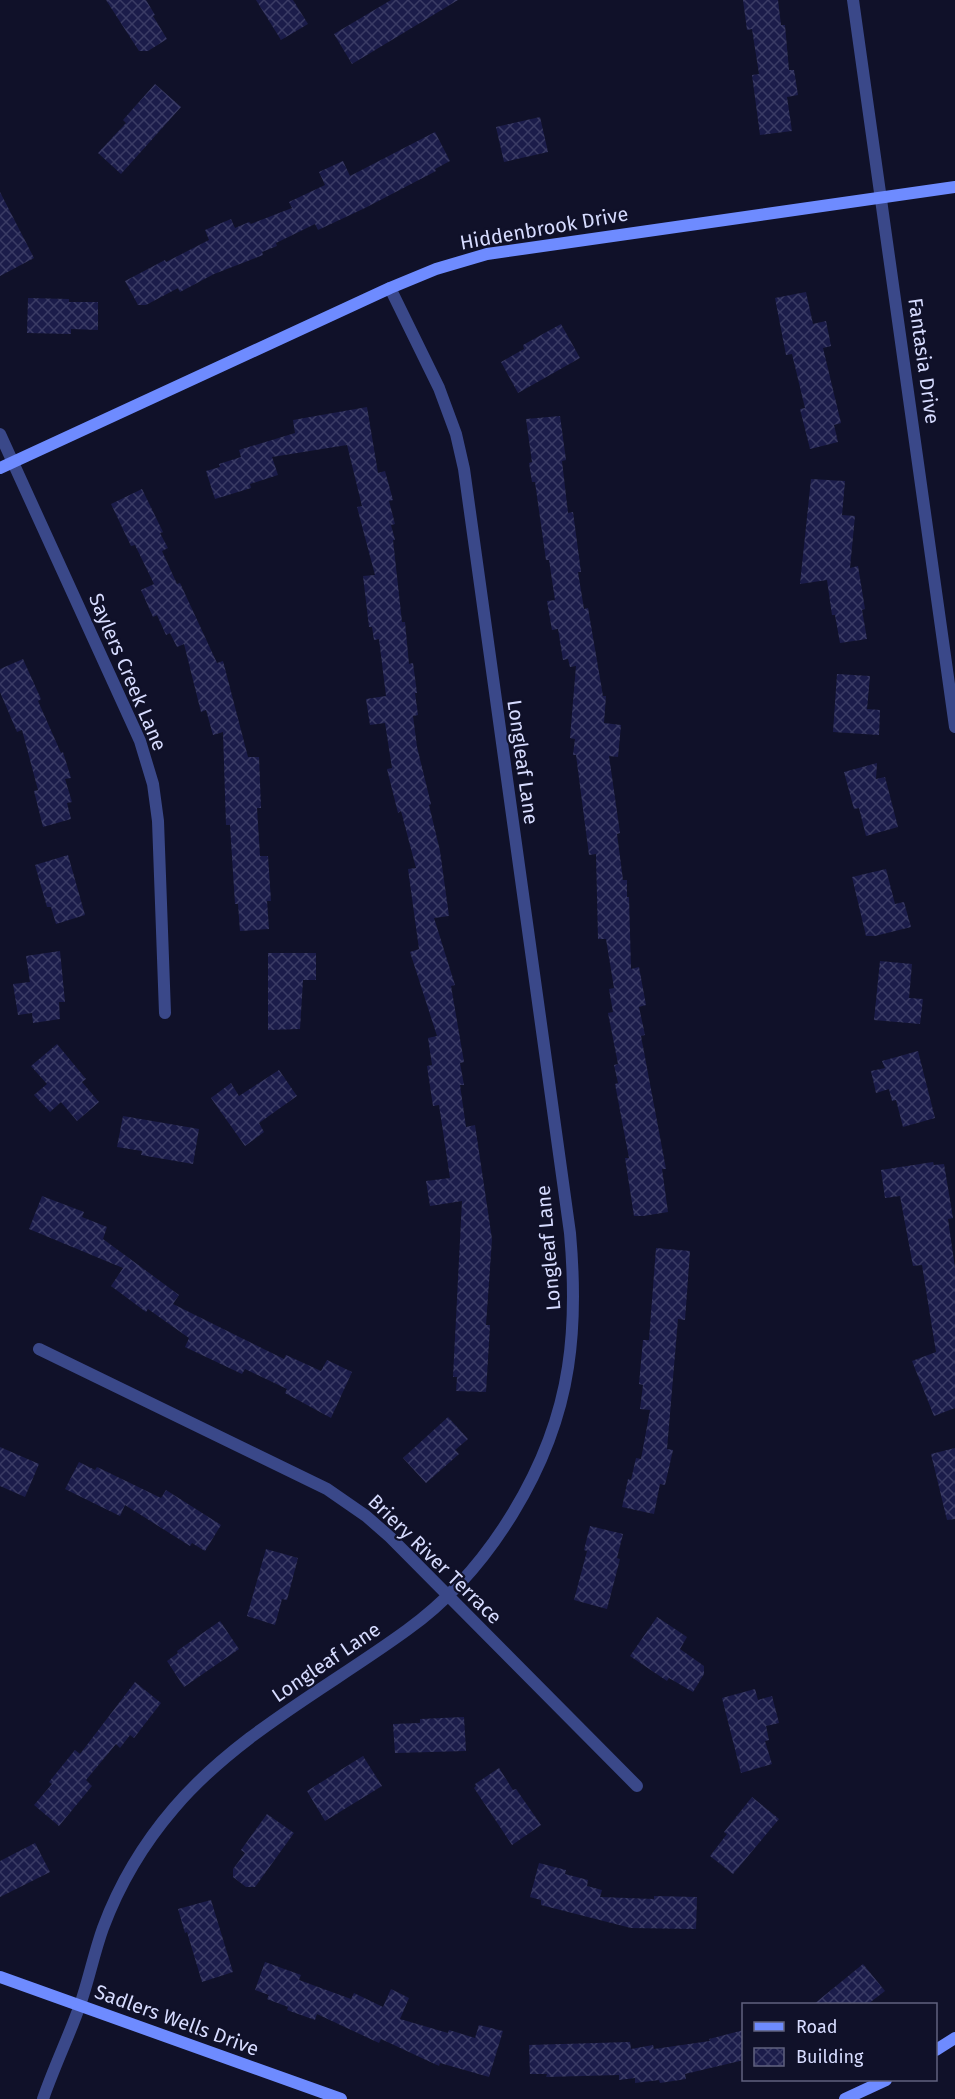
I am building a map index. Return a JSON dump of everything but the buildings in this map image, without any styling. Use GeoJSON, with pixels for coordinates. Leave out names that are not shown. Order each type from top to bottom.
{"type":"FeatureCollection","features":[{"type":"Feature","properties":{"kind":"street","name":"Fantasia Drive"},"geometry":{"type":"LineString","coordinates":[[853,0],[955,727]]}},
{"type":"Feature","properties":{"kind":"street","name":"Hiddenbrook Drive"},"geometry":{"type":"LineString","coordinates":[[0,468],[390,288],[436,269],[487,254],[955,187]]}},
{"type":"Feature","properties":{"kind":"street","name":"Longleaf Lane"},"geometry":{"type":"LineString","coordinates":[[43,2099],[80,2006],[103,1928],[118,1892],[172,1809],[201,1779],[244,1742],[410,1629],[447,1596],[488,1549],[514,1512],[538,1465],[555,1418],[568,1369],[573,1318],[570,1233],[464,469],[456,434],[439,388],[390,288]]}},
{"type":"Feature","properties":{"kind":"street","name":"Saylers Creek Lane"},"geometry":{"type":"LineString","coordinates":[[0,434],[140,741],[153,784],[158,821],[165,1012]]}},
{"type":"Feature","properties":{"kind":"street","name":"Briery River Terrace"},"geometry":{"type":"LineString","coordinates":[[39,1350],[327,1489],[366,1516],[390,1537],[637,1786]]}},
{"type":"Feature","properties":{"kind":"street","name":"Sadlers Wells Drive"},"geometry":{"type":"LineString","coordinates":[[0,1977],[341,2099]]}},
{"type":"Feature","properties":{"kind":"street"},"geometry":{"type":"LineString","coordinates":[[937,2049],[955,2038]]}},
{"type":"Feature","properties":{"kind":"street"},"geometry":{"type":"LineString","coordinates":[[845,2099],[882,2081]]}}]}
